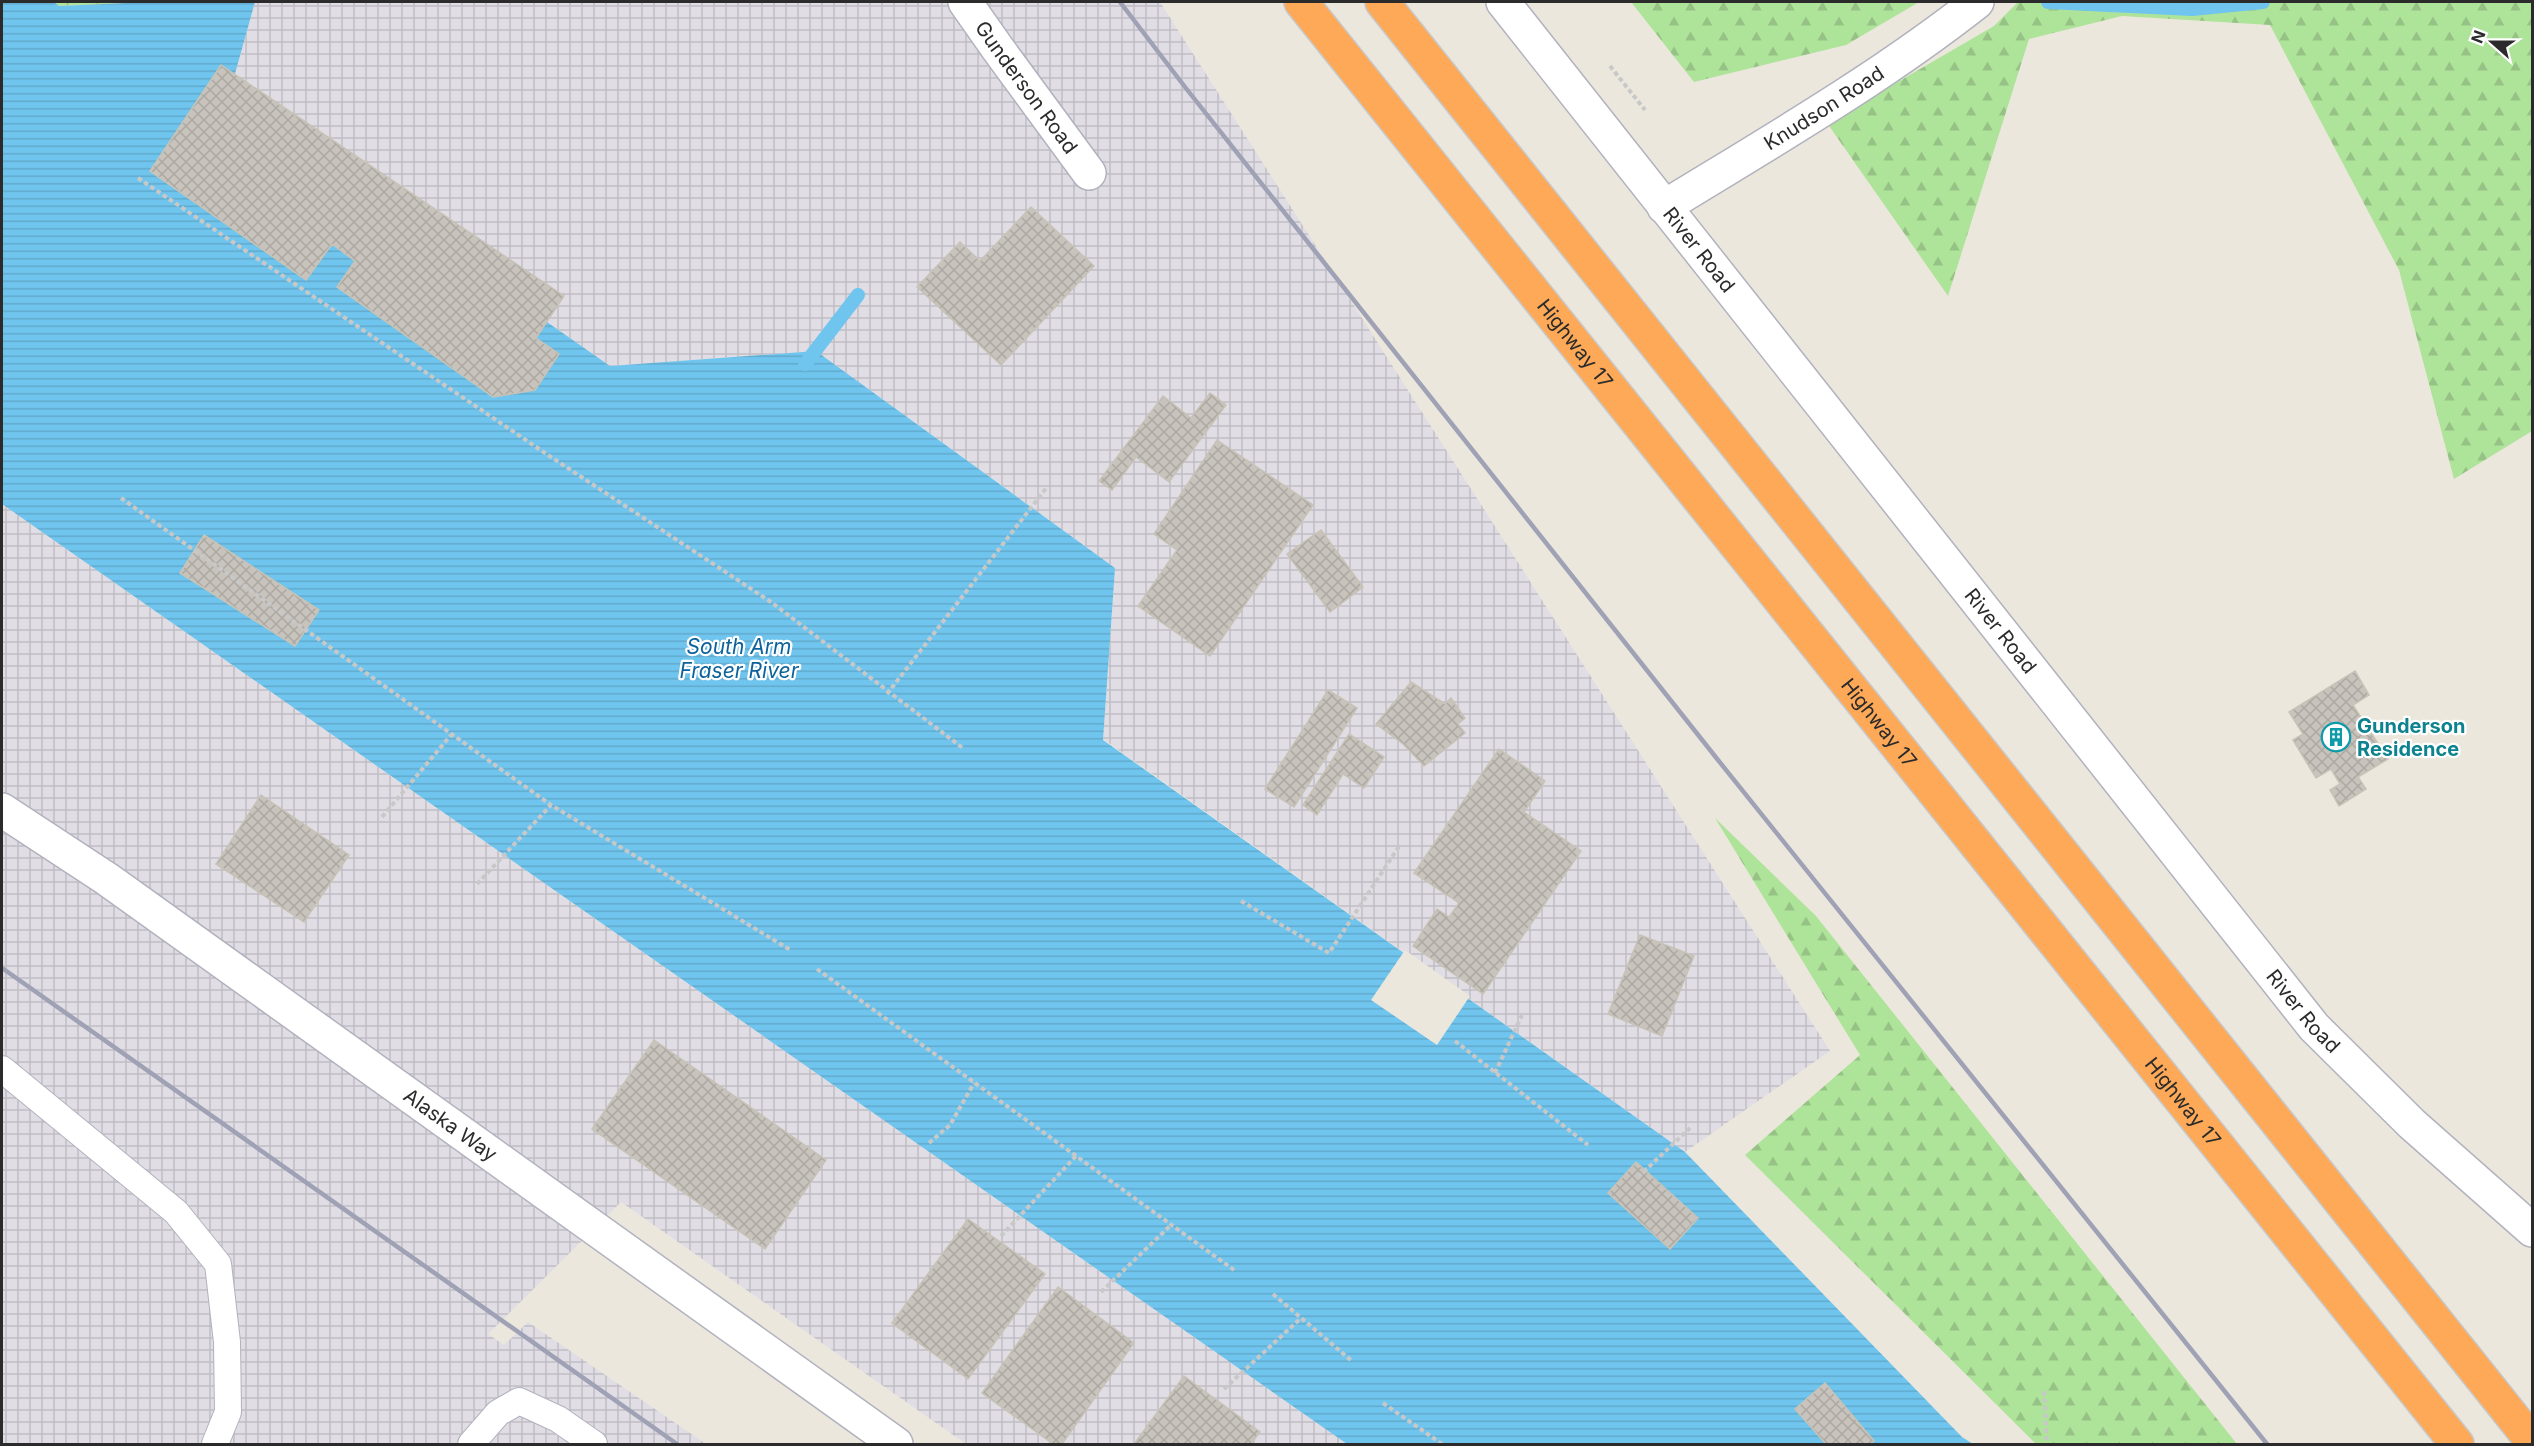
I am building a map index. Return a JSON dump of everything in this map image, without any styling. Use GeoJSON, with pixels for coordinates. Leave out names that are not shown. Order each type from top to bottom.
{"type":"FeatureCollection","features":[{"type":"Feature","properties":{"kind":"highway","name":"Highway 17"},"geometry":{"type":"LineString","coordinates":[[1301,2],[2457,1444]]}},
{"type":"Feature","properties":{"kind":"highway"},"geometry":{"type":"LineString","coordinates":[[1382,2],[2532,1441]]}},
{"type":"Feature","properties":{"kind":"street","name":"Gunderson Road"},"geometry":{"type":"LineString","coordinates":[[965,2],[1089,173]]}},
{"type":"Feature","properties":{"kind":"street","name":"River Road"},"geometry":{"type":"LineString","coordinates":[[1503,2],[2314,1027],[2412,1124],[2532,1230]]}},
{"type":"Feature","properties":{"kind":"street","name":"Knudson Road"},"geometry":{"type":"LineString","coordinates":[[1664,207],[1796,128],[1948,25],[1977,2]]}},
{"type":"Feature","properties":{"kind":"street","name":"Alaska Way"},"geometry":{"type":"LineString","coordinates":[[2,810],[117,886],[897,1444]]}},
{"type":"Feature","properties":{"kind":"lane"},"geometry":{"type":"LineString","coordinates":[[2,1069],[176,1212],[218,1264],[228,1342],[228,1412],[215,1444]]}},
{"type":"Feature","properties":{"kind":"lane"},"geometry":{"type":"LineString","coordinates":[[471,1444],[498,1413],[519,1401],[558,1419],[594,1444]]}},
{"type":"Feature","properties":{"kind":"path"},"geometry":{"type":"LineString","coordinates":[[138,178],[545,453],[771,602],[964,749]]}},
{"type":"Feature","properties":{"kind":"path"},"geometry":{"type":"LineString","coordinates":[[887,694],[1047,487]]}},
{"type":"Feature","properties":{"kind":"path"},"geometry":{"type":"LineString","coordinates":[[121,498],[551,805],[792,951]]}},
{"type":"Feature","properties":{"kind":"path"},"geometry":{"type":"LineString","coordinates":[[382,817],[452,735]]}},
{"type":"Feature","properties":{"kind":"path"},"geometry":{"type":"LineString","coordinates":[[477,884],[551,805]]}},
{"type":"Feature","properties":{"kind":"path"},"geometry":{"type":"LineString","coordinates":[[1241,901],[1329,953],[1400,845]]}},
{"type":"Feature","properties":{"kind":"path"},"geometry":{"type":"LineString","coordinates":[[816,969],[1234,1270]]}},
{"type":"Feature","properties":{"kind":"path"},"geometry":{"type":"LineString","coordinates":[[1495,1072],[1521,1015]]}},
{"type":"Feature","properties":{"kind":"path"},"geometry":{"type":"LineString","coordinates":[[1455,1041],[1588,1145]]}},
{"type":"Feature","properties":{"kind":"path"},"geometry":{"type":"LineString","coordinates":[[929,1143],[950,1125],[974,1083]]}},
{"type":"Feature","properties":{"kind":"path"},"geometry":{"type":"LineString","coordinates":[[1638,1177],[1690,1128]]}},
{"type":"Feature","properties":{"kind":"path"},"geometry":{"type":"LineString","coordinates":[[1000,1236],[1076,1156]]}},
{"type":"Feature","properties":{"kind":"path"},"geometry":{"type":"LineString","coordinates":[[1101,1292],[1171,1225]]}},
{"type":"Feature","properties":{"kind":"path"},"geometry":{"type":"LineString","coordinates":[[1273,1294],[1353,1362]]}},
{"type":"Feature","properties":{"kind":"path"},"geometry":{"type":"LineString","coordinates":[[1224,1389],[1301,1318]]}},
{"type":"Feature","properties":{"kind":"path"},"geometry":{"type":"LineString","coordinates":[[2044,1391],[2048,1444]]}},
{"type":"Feature","properties":{"kind":"path"},"geometry":{"type":"LineString","coordinates":[[1383,1403],[1442,1444]]}},
{"type":"Feature","properties":{"kind":"shaded area"},"geometry":{"type":"Polygon","coordinates":[[[255,2],[1160,2],[1830,1051],[1685,1152],[1103,739],[1115,568],[816,351],[610,366],[228,99],[255,2]]]}},
{"type":"Feature","properties":{"kind":"shaded area"},"geometry":{"type":"Polygon","coordinates":[[[2,504],[1347,1444],[966,1444],[621,1202],[488,1334],[504,1345],[528,1322],[706,1444],[2,1444],[2,504]]]}},
{"type":"Feature","properties":{"kind":"green space"},"geometry":{"type":"Polygon","coordinates":[[[54,2],[147,2],[59,6],[54,2]]]}},
{"type":"Feature","properties":{"kind":"green space"},"geometry":{"type":"Polygon","coordinates":[[[1631,2],[1919,2],[1846,45],[1694,82],[1631,2]]]}},
{"type":"Feature","properties":{"kind":"green space"},"geometry":{"type":"Polygon","coordinates":[[[2018,2],[2532,2],[2532,431],[2454,479],[2399,270],[2270,25],[2122,16],[2029,39],[1948,296],[1827,123],[1994,26],[2018,2]]]}},
{"type":"Feature","properties":{"kind":"green space"},"geometry":{"type":"Polygon","coordinates":[[[1715,818],[1816,916],[2237,1444],[2036,1444],[1745,1155],[1860,1055],[1715,818]]]}},
{"type":"Feature","properties":{"kind":"water","name":"South Arm Fraser River"},"geometry":{"type":"Polygon","coordinates":[[[2,2],[54,2],[59,6],[147,2],[255,2],[228,99],[610,366],[816,351],[1115,568],[1103,740],[1685,1152],[1962,1437],[1973,1444],[1347,1444],[2,504],[2,2]]]}},
{"type":"Feature","properties":{"kind":"pier"},"geometry":{"type":"Polygon","coordinates":[[[1405,950],[1470,996],[1437,1045],[1371,1000],[1405,950]]]}},
{"type":"Feature","properties":{"kind":"building"},"geometry":{"type":"Polygon","coordinates":[[[221,65],[564,296],[536,338],[559,354],[535,390],[493,397],[337,287],[355,261],[332,244],[306,280],[150,171],[221,65]]]}},
{"type":"Feature","properties":{"kind":"building"},"geometry":{"type":"Polygon","coordinates":[[[1031,207],[1094,266],[1001,365],[917,287],[960,242],[980,261],[1031,207]]]}},
{"type":"Feature","properties":{"kind":"building"},"geometry":{"type":"Polygon","coordinates":[[[1210,393],[1226,405],[1169,482],[1136,457],[1112,490],[1099,481],[1163,396],[1191,418],[1210,393]]]}},
{"type":"Feature","properties":{"kind":"building"},"geometry":{"type":"Polygon","coordinates":[[[1217,440],[1313,505],[1210,656],[1138,606],[1177,550],[1154,534],[1217,440]]]}},
{"type":"Feature","properties":{"kind":"building"},"geometry":{"type":"Polygon","coordinates":[[[1321,530],[1363,587],[1330,612],[1287,554],[1321,530]]]}},
{"type":"Feature","properties":{"kind":"building"},"geometry":{"type":"Polygon","coordinates":[[[204,535],[319,610],[295,646],[180,573],[204,535]]]}},
{"type":"Feature","properties":{"kind":"building","name":"Gunderson Residence"},"geometry":{"type":"Polygon","coordinates":[[[2355,671],[2369,695],[2353,705],[2388,759],[2358,777],[2366,789],[2339,806],[2330,790],[2340,784],[2331,769],[2316,778],[2293,740],[2303,734],[2289,712],[2355,671]]]}},
{"type":"Feature","properties":{"kind":"building"},"geometry":{"type":"Polygon","coordinates":[[[1411,682],[1445,704],[1451,698],[1465,718],[1458,724],[1465,733],[1424,766],[1403,744],[1376,724],[1411,682]]]}},
{"type":"Feature","properties":{"kind":"building"},"geometry":{"type":"Polygon","coordinates":[[[1328,690],[1357,708],[1294,807],[1265,789],[1328,690]]]}},
{"type":"Feature","properties":{"kind":"building"},"geometry":{"type":"Polygon","coordinates":[[[1349,734],[1384,757],[1364,788],[1343,774],[1317,815],[1303,805],[1349,734]]]}},
{"type":"Feature","properties":{"kind":"building"},"geometry":{"type":"Polygon","coordinates":[[[1499,749],[1545,781],[1524,812],[1581,851],[1483,994],[1413,946],[1437,909],[1449,917],[1459,903],[1414,873],[1499,749]]]}},
{"type":"Feature","properties":{"kind":"building"},"geometry":{"type":"Polygon","coordinates":[[[261,795],[349,855],[304,922],[216,864],[261,795]]]}},
{"type":"Feature","properties":{"kind":"building"},"geometry":{"type":"Polygon","coordinates":[[[1640,935],[1694,956],[1662,1036],[1608,1014],[1640,935]]]}},
{"type":"Feature","properties":{"kind":"building"},"geometry":{"type":"Polygon","coordinates":[[[654,1040],[826,1160],[765,1249],[592,1129],[654,1040]]]}},
{"type":"Feature","properties":{"kind":"building"},"geometry":{"type":"Polygon","coordinates":[[[1636,1162],[1698,1218],[1670,1249],[1608,1193],[1636,1162]]]}},
{"type":"Feature","properties":{"kind":"building"},"geometry":{"type":"Polygon","coordinates":[[[968,1219],[1045,1274],[968,1379],[892,1323],[968,1219]]]}},
{"type":"Feature","properties":{"kind":"building"},"geometry":{"type":"Polygon","coordinates":[[[1058,1287],[1134,1343],[1062,1444],[1053,1444],[982,1393],[1058,1287]]]}},
{"type":"Feature","properties":{"kind":"building"},"geometry":{"type":"Polygon","coordinates":[[[1184,1376],[1260,1432],[1251,1444],[1134,1444],[1184,1376]]]}},
{"type":"Feature","properties":{"kind":"building"},"geometry":{"type":"Polygon","coordinates":[[[1825,1383],[1874,1441],[1870,1444],[1826,1444],[1795,1409],[1825,1383]]]}},
{"type":"Feature","properties":{"kind":"waterway"},"geometry":{"type":"LineString","coordinates":[[2048,2],[2192,9],[2263,2]]}},
{"type":"Feature","properties":{"kind":"waterway"},"geometry":{"type":"LineString","coordinates":[[805,364],[858,295]]}},
{"type":"Feature","properties":{"kind":"railway"},"geometry":{"type":"LineString","coordinates":[[1120,2],[1718,760],[2267,1444]]}},
{"type":"Feature","properties":{"kind":"railway"},"geometry":{"type":"LineString","coordinates":[[2,968],[677,1444]]}},
{"type":"Feature","properties":{"kind":"place","name":"Gunderson Residence"},"geometry":{"type":"Point","coordinates":[2336,737]}}]}
